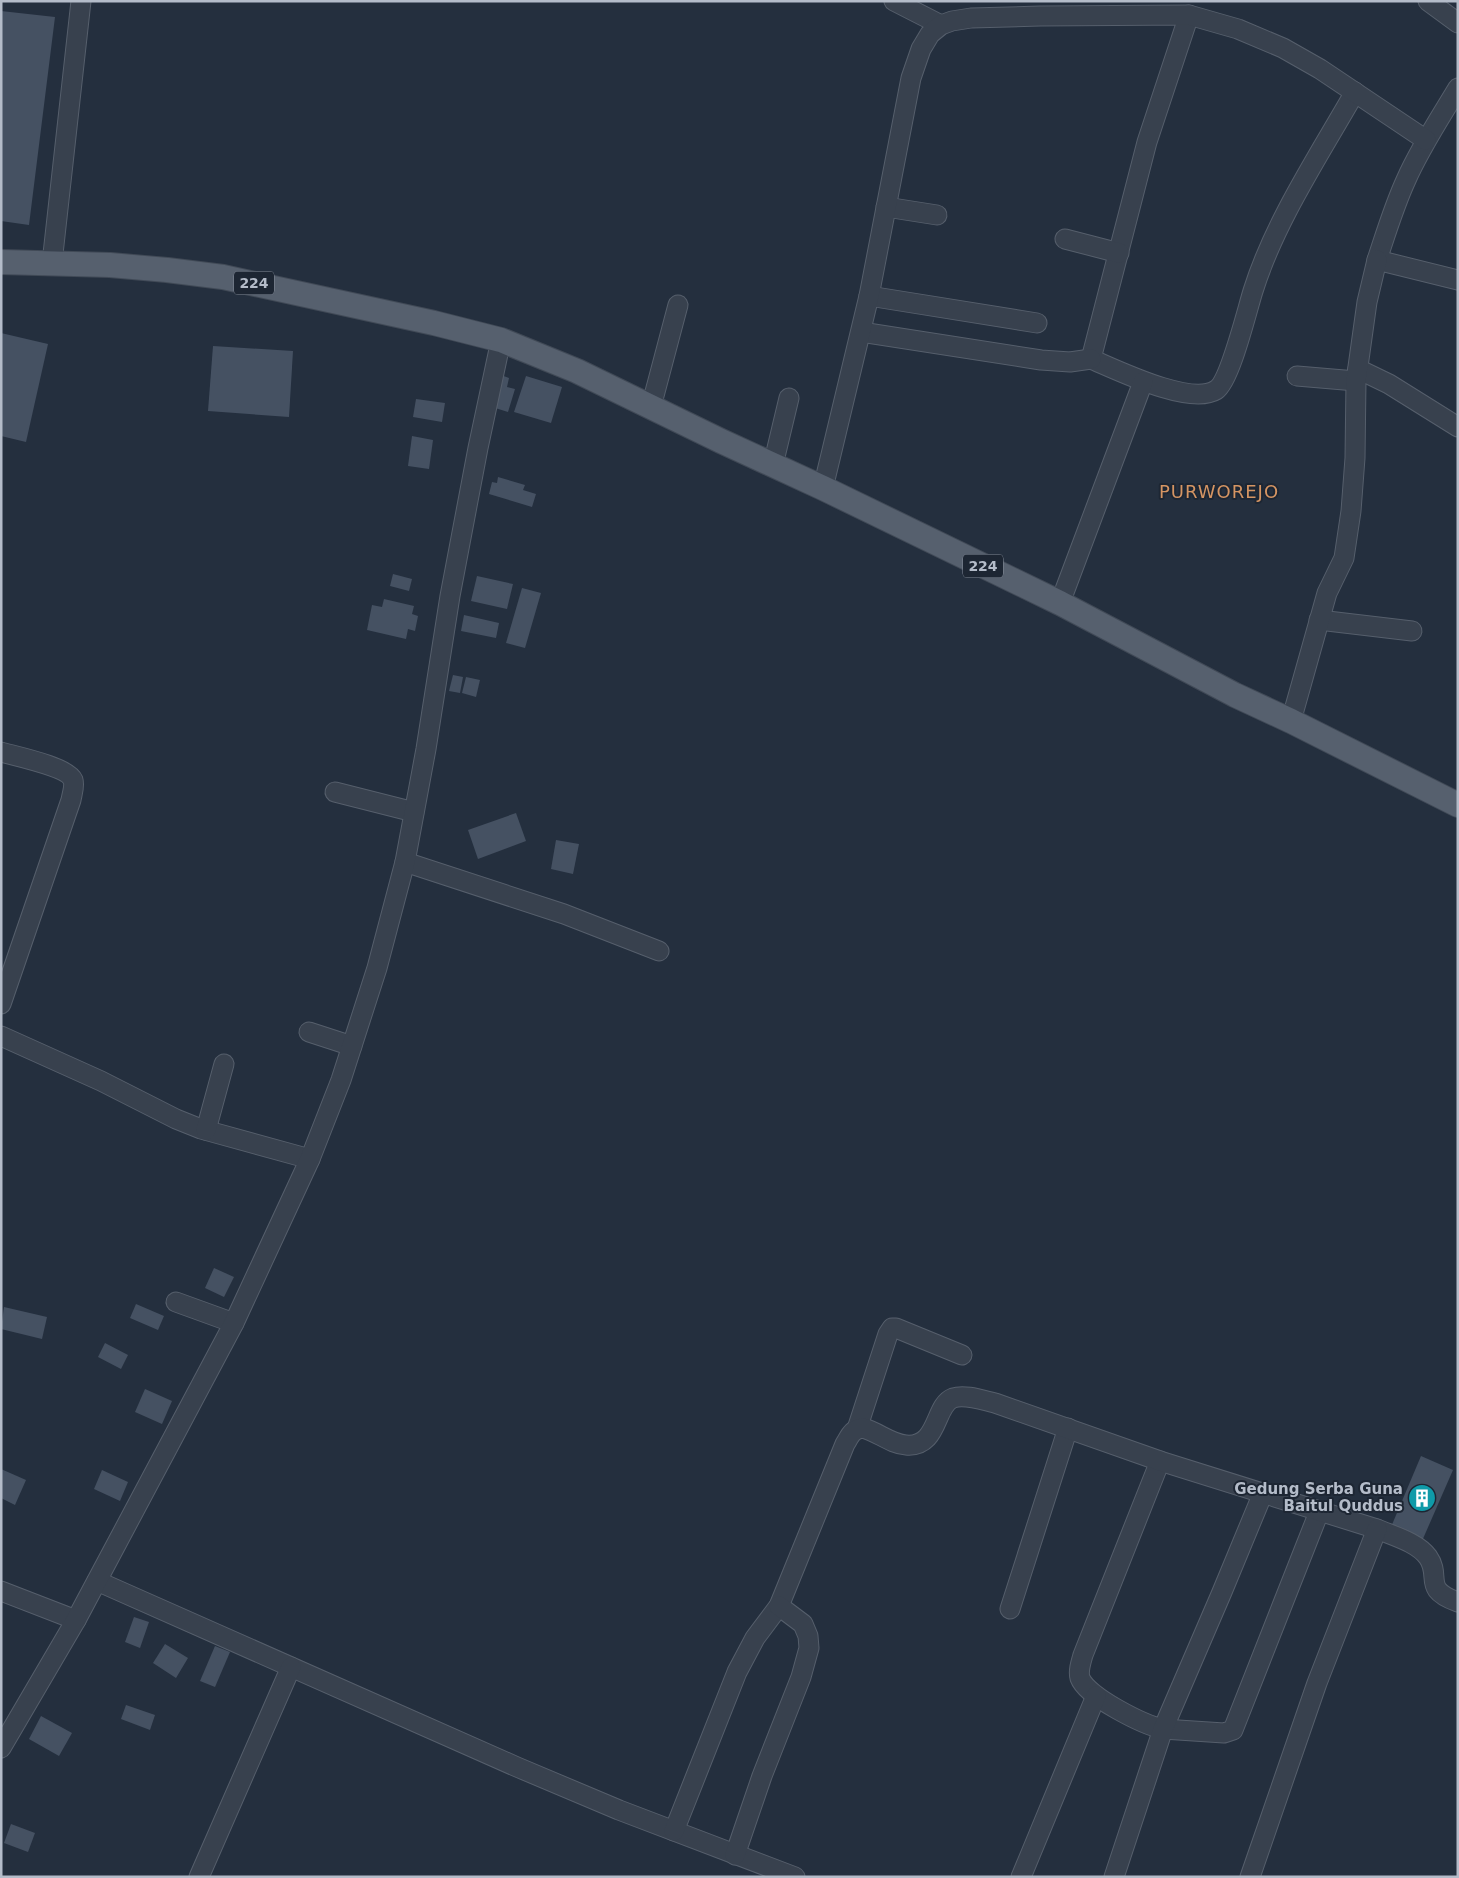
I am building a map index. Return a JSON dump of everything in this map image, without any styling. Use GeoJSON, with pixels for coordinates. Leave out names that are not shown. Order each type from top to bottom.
{"type":"FeatureCollection","features":[{"type":"Feature","properties":{"kind":"main road","name":"224"},"geometry":{"type":"LineString","coordinates":[[1,262],[148,268],[223,277],[425,320],[501,340],[577,371],[1060,603],[1235,695],[1458,805]]}},
{"type":"Feature","properties":{"kind":"street"},"geometry":{"type":"LineString","coordinates":[[52,264],[81,1]]}},
{"type":"Feature","properties":{"kind":"street"},"geometry":{"type":"LineString","coordinates":[[894,1],[940,25]]}},
{"type":"Feature","properties":{"kind":"street"},"geometry":{"type":"LineString","coordinates":[[1428,1],[1458,23]]}},
{"type":"Feature","properties":{"kind":"street"},"geometry":{"type":"LineString","coordinates":[[1091,359],[1147,142],[1189,15]]}},
{"type":"Feature","properties":{"kind":"street"},"geometry":{"type":"LineString","coordinates":[[823,488],[869,296],[913,70],[926,40],[940,25],[971,18],[1189,15],[1238,29],[1283,48],[1320,69],[1426,140]]}},
{"type":"Feature","properties":{"kind":"street"},"geometry":{"type":"LineString","coordinates":[[1291,721],[1327,593],[1344,558],[1351,511],[1355,458],[1357,375],[1367,302],[1377,260],[1392,212],[1406,179],[1426,140],[1458,88]]}},
{"type":"Feature","properties":{"kind":"street"},"geometry":{"type":"LineString","coordinates":[[861,332],[1041,360],[1070,362],[1091,359],[1143,382],[1171,389],[1198,394],[1216,390],[1223,384],[1233,359],[1256,281],[1282,222],[1355,92]]}},
{"type":"Feature","properties":{"kind":"street"},"geometry":{"type":"LineString","coordinates":[[886,207],[937,216]]}},
{"type":"Feature","properties":{"kind":"street"},"geometry":{"type":"LineString","coordinates":[[1065,240],[1118,253]]}},
{"type":"Feature","properties":{"kind":"street"},"geometry":{"type":"LineString","coordinates":[[1377,260],[1458,280]]}},
{"type":"Feature","properties":{"kind":"street"},"geometry":{"type":"LineString","coordinates":[[869,296],[1036,323]]}},
{"type":"Feature","properties":{"kind":"street"},"geometry":{"type":"LineString","coordinates":[[651,407],[678,305]]}},
{"type":"Feature","properties":{"kind":"street"},"geometry":{"type":"LineString","coordinates":[[1,1748],[7,1725],[76,1620],[234,1323],[310,1159],[341,1080],[377,968],[405,862],[450,596],[501,340]]}},
{"type":"Feature","properties":{"kind":"street"},"geometry":{"type":"LineString","coordinates":[[1297,376],[1357,375],[1389,384],[1458,427]]}},
{"type":"Feature","properties":{"kind":"street"},"geometry":{"type":"LineString","coordinates":[[1060,603],[1143,382]]}},
{"type":"Feature","properties":{"kind":"street"},"geometry":{"type":"LineString","coordinates":[[773,465],[789,398]]}},
{"type":"Feature","properties":{"kind":"street"},"geometry":{"type":"LineString","coordinates":[[1319,620],[1412,631]]}},
{"type":"Feature","properties":{"kind":"street"},"geometry":{"type":"LineString","coordinates":[[1,752],[54,768],[69,775],[73,784],[71,800],[1,1004]]}},
{"type":"Feature","properties":{"kind":"street"},"geometry":{"type":"LineString","coordinates":[[335,792],[414,812]]}},
{"type":"Feature","properties":{"kind":"street"},"geometry":{"type":"LineString","coordinates":[[405,862],[564,914],[659,951]]}},
{"type":"Feature","properties":{"kind":"street"},"geometry":{"type":"LineString","coordinates":[[309,1032],[352,1046]]}},
{"type":"Feature","properties":{"kind":"street"},"geometry":{"type":"LineString","coordinates":[[1,1036],[101,1080],[161,1113],[206,1130],[310,1159]]}},
{"type":"Feature","properties":{"kind":"street"},"geometry":{"type":"LineString","coordinates":[[206,1130],[224,1064]]}},
{"type":"Feature","properties":{"kind":"street"},"geometry":{"type":"LineString","coordinates":[[176,1302],[234,1323]]}},
{"type":"Feature","properties":{"kind":"street"},"geometry":{"type":"LineString","coordinates":[[674,1831],[740,1664],[762,1627],[779,1606],[845,1444],[857,1429],[888,1334],[892,1328],[896,1328],[962,1355]]}},
{"type":"Feature","properties":{"kind":"street"},"geometry":{"type":"LineString","coordinates":[[857,1429],[865,1429],[900,1444],[915,1444],[926,1438],[949,1400],[961,1397],[995,1403],[1160,1461],[1377,1529],[1403,1540],[1421,1550],[1430,1559],[1434,1583],[1438,1591],[1443,1596],[1458,1602]]}},
{"type":"Feature","properties":{"kind":"street"},"geometry":{"type":"LineString","coordinates":[[1010,1610],[1068,1428]]}},
{"type":"Feature","properties":{"kind":"street"},"geometry":{"type":"LineString","coordinates":[[1160,1461],[1080,1667],[1081,1679],[1096,1696],[1135,1718],[1163,1729],[1224,1733],[1233,1730],[1319,1512]]}},
{"type":"Feature","properties":{"kind":"street"},"geometry":{"type":"LineString","coordinates":[[1114,1877],[1163,1729],[1263,1493]]}},
{"type":"Feature","properties":{"kind":"street"},"geometry":{"type":"LineString","coordinates":[[1250,1877],[1317,1683],[1377,1529]]}},
{"type":"Feature","properties":{"kind":"street"},"geometry":{"type":"LineString","coordinates":[[97,1581],[517,1767],[735,1855],[771,1873],[795,1877]]}},
{"type":"Feature","properties":{"kind":"street"},"geometry":{"type":"LineString","coordinates":[[1,1591],[76,1620]]}},
{"type":"Feature","properties":{"kind":"street"},"geometry":{"type":"LineString","coordinates":[[735,1855],[762,1776],[801,1677],[809,1648],[808,1636],[802,1624],[779,1606]]}},
{"type":"Feature","properties":{"kind":"street"},"geometry":{"type":"LineString","coordinates":[[199,1877],[291,1666]]}},
{"type":"Feature","properties":{"kind":"street"},"geometry":{"type":"LineString","coordinates":[[1021,1877],[1096,1696]]}},
{"type":"Feature","properties":{"kind":"building"},"geometry":{"type":"Polygon","coordinates":[[[1,11],[55,17],[29,225],[1,221],[1,11]]]}},
{"type":"Feature","properties":{"kind":"building"},"geometry":{"type":"Polygon","coordinates":[[[1,333],[48,344],[26,442],[1,436],[1,333]]]}},
{"type":"Feature","properties":{"kind":"building"},"geometry":{"type":"Polygon","coordinates":[[[213,346],[293,351],[289,417],[208,411],[213,346]]]}},
{"type":"Feature","properties":{"kind":"building"},"geometry":{"type":"Polygon","coordinates":[[[501,375],[509,378],[507,387],[515,389],[508,412],[492,407],[501,375]]]}},
{"type":"Feature","properties":{"kind":"building"},"geometry":{"type":"Polygon","coordinates":[[[526,376],[562,387],[551,423],[514,412],[526,376]]]}},
{"type":"Feature","properties":{"kind":"building"},"geometry":{"type":"Polygon","coordinates":[[[416,399],[445,403],[442,422],[413,417],[416,399]]]}},
{"type":"Feature","properties":{"kind":"building"},"geometry":{"type":"Polygon","coordinates":[[[412,436],[433,440],[429,469],[408,466],[412,436]]]}},
{"type":"Feature","properties":{"kind":"building"},"geometry":{"type":"Polygon","coordinates":[[[498,477],[525,485],[523,490],[536,494],[532,507],[489,494],[492,482],[497,483],[498,477]]]}},
{"type":"Feature","properties":{"kind":"building"},"geometry":{"type":"Polygon","coordinates":[[[393,574],[412,579],[409,591],[390,586],[393,574]]]}},
{"type":"Feature","properties":{"kind":"building"},"geometry":{"type":"Polygon","coordinates":[[[477,576],[513,584],[507,609],[471,601],[477,576]]]}},
{"type":"Feature","properties":{"kind":"building"},"geometry":{"type":"Polygon","coordinates":[[[522,588],[541,593],[525,648],[506,643],[522,588]]]}},
{"type":"Feature","properties":{"kind":"building"},"geometry":{"type":"Polygon","coordinates":[[[384,599],[414,606],[412,614],[418,616],[415,631],[408,629],[406,639],[367,630],[372,605],[382,607],[384,599]]]}},
{"type":"Feature","properties":{"kind":"building"},"geometry":{"type":"Polygon","coordinates":[[[464,615],[499,623],[496,638],[461,631],[464,615]]]}},
{"type":"Feature","properties":{"kind":"building"},"geometry":{"type":"Polygon","coordinates":[[[453,675],[463,677],[460,693],[449,691],[453,675]]]}},
{"type":"Feature","properties":{"kind":"building"},"geometry":{"type":"Polygon","coordinates":[[[466,677],[480,680],[476,697],[462,693],[466,677]]]}},
{"type":"Feature","properties":{"kind":"building"},"geometry":{"type":"Polygon","coordinates":[[[516,813],[526,841],[478,859],[468,830],[516,813]]]}},
{"type":"Feature","properties":{"kind":"building"},"geometry":{"type":"Polygon","coordinates":[[[556,840],[579,844],[573,874],[551,869],[556,840]]]}},
{"type":"Feature","properties":{"kind":"building"},"geometry":{"type":"Polygon","coordinates":[[[214,1268],[234,1277],[224,1297],[205,1288],[214,1268]]]}},
{"type":"Feature","properties":{"kind":"building"},"geometry":{"type":"Polygon","coordinates":[[[136,1304],[164,1316],[158,1330],[130,1318],[136,1304]]]}},
{"type":"Feature","properties":{"kind":"building"},"geometry":{"type":"Polygon","coordinates":[[[4,1307],[47,1317],[42,1339],[1,1329],[4,1307]]]}},
{"type":"Feature","properties":{"kind":"building"},"geometry":{"type":"Polygon","coordinates":[[[105,1343],[128,1355],[121,1369],[98,1357],[105,1343]]]}},
{"type":"Feature","properties":{"kind":"building"},"geometry":{"type":"Polygon","coordinates":[[[145,1389],[172,1401],[162,1424],[135,1412],[145,1389]]]}},
{"type":"Feature","properties":{"kind":"building","name":"Gedung Serba Guna Baitul Quddus"},"geometry":{"type":"Polygon","coordinates":[[[1421,1456],[1453,1470],[1422,1541],[1391,1527],[1421,1456]]]}},
{"type":"Feature","properties":{"kind":"building"},"geometry":{"type":"Polygon","coordinates":[[[1,1469],[26,1480],[15,1505],[1,1498],[1,1469]]]}},
{"type":"Feature","properties":{"kind":"building"},"geometry":{"type":"Polygon","coordinates":[[[102,1470],[128,1482],[120,1501],[94,1489],[102,1470]]]}},
{"type":"Feature","properties":{"kind":"building"},"geometry":{"type":"Polygon","coordinates":[[[134,1617],[149,1622],[140,1648],[125,1642],[134,1617]]]}},
{"type":"Feature","properties":{"kind":"building"},"geometry":{"type":"Polygon","coordinates":[[[165,1644],[188,1658],[176,1678],[153,1663],[165,1644]]]}},
{"type":"Feature","properties":{"kind":"building"},"geometry":{"type":"Polygon","coordinates":[[[215,1646],[230,1652],[215,1687],[200,1681],[215,1646]]]}},
{"type":"Feature","properties":{"kind":"building"},"geometry":{"type":"Polygon","coordinates":[[[126,1705],[155,1715],[150,1730],[121,1719],[126,1705]]]}},
{"type":"Feature","properties":{"kind":"building"},"geometry":{"type":"Polygon","coordinates":[[[41,1716],[72,1733],[59,1756],[29,1739],[41,1716]]]}},
{"type":"Feature","properties":{"kind":"building"},"geometry":{"type":"Polygon","coordinates":[[[11,1824],[35,1833],[28,1852],[4,1843],[11,1824]]]}},
{"type":"Feature","properties":{"kind":"place","name":"Gedung Serba Guna Baitul Quddus"},"geometry":{"type":"Point","coordinates":[1422,1498]}},
{"type":"Feature","properties":{"kind":"district","name":"PURWOREJO"},"geometry":{"type":"Point","coordinates":[1219,491]}}]}
